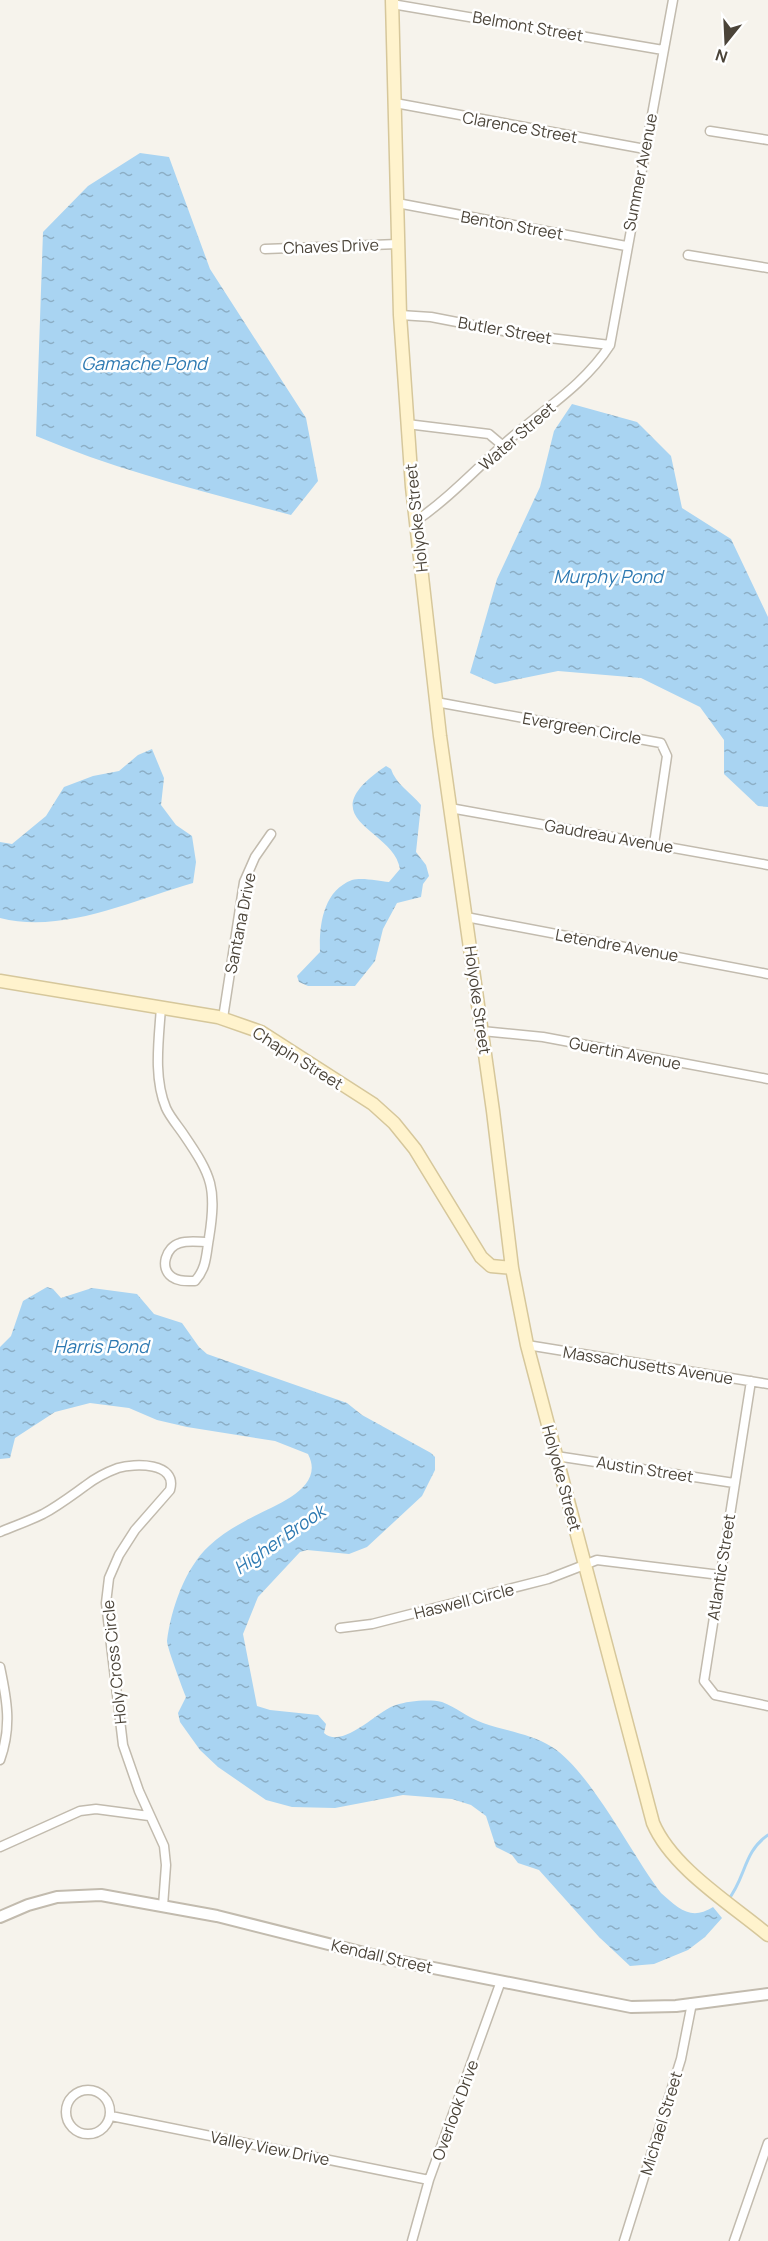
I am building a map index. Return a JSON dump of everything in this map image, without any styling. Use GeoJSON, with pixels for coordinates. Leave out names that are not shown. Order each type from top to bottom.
{"type":"FeatureCollection","features":[{"type":"Feature","properties":{"kind":"main road","name":"Holyoke Street"},"geometry":{"type":"LineString","coordinates":[[392,2],[400,315],[416,521],[450,808],[513,1268],[527,1345],[653,1823],[660,1838],[678,1860],[768,1935]]}},
{"type":"Feature","properties":{"kind":"main road","name":"Chapin Street"},"geometry":{"type":"LineString","coordinates":[[0,981],[223,1018],[261,1032],[373,1104],[415,1149],[481,1257],[491,1266],[513,1268]]}},
{"type":"Feature","properties":{"kind":"street","name":"Summer Avenue"},"geometry":{"type":"LineString","coordinates":[[610,345],[626,246],[673,0]]}},
{"type":"Feature","properties":{"kind":"street","name":"Belmont Street"},"geometry":{"type":"LineString","coordinates":[[392,2],[663,50]]}},
{"type":"Feature","properties":{"kind":"street","name":"Clarence Street"},"geometry":{"type":"LineString","coordinates":[[395,103],[645,149]]}},
{"type":"Feature","properties":{"kind":"street"},"geometry":{"type":"LineString","coordinates":[[710,131],[768,141]]}},
{"type":"Feature","properties":{"kind":"street","name":"Benton Street"},"geometry":{"type":"LineString","coordinates":[[397,203],[626,246]]}},
{"type":"Feature","properties":{"kind":"street","name":"Chaves Drive"},"geometry":{"type":"LineString","coordinates":[[265,249],[398,244]]}},
{"type":"Feature","properties":{"kind":"street"},"geometry":{"type":"LineString","coordinates":[[688,255],[768,268]]}},
{"type":"Feature","properties":{"kind":"street","name":"Butler Street"},"geometry":{"type":"LineString","coordinates":[[400,315],[431,317],[524,335],[610,345]]}},
{"type":"Feature","properties":{"kind":"street","name":"Water Street"},"geometry":{"type":"LineString","coordinates":[[416,521],[445,500],[502,445],[596,367],[610,345]]}},
{"type":"Feature","properties":{"kind":"street"},"geometry":{"type":"LineString","coordinates":[[407,424],[489,434],[502,445]]}},
{"type":"Feature","properties":{"kind":"street","name":"Evergreen Circle"},"geometry":{"type":"LineString","coordinates":[[436,702],[661,743],[667,756],[654,844]]}},
{"type":"Feature","properties":{"kind":"street","name":"Gaudreau Avenue"},"geometry":{"type":"LineString","coordinates":[[450,808],[768,865]]}},
{"type":"Feature","properties":{"kind":"street","name":"Santana Drive"},"geometry":{"type":"LineString","coordinates":[[223,1018],[244,882],[255,857],[270,834]]}},
{"type":"Feature","properties":{"kind":"street","name":"Letendre Avenue"},"geometry":{"type":"LineString","coordinates":[[466,917],[768,974]]}},
{"type":"Feature","properties":{"kind":"street"},"geometry":{"type":"LineString","coordinates":[[161,1007],[158,1054],[160,1086],[166,1108],[205,1166],[211,1180],[214,1209],[204,1272],[195,1281],[181,1281],[171,1277],[166,1270],[166,1258],[171,1248],[181,1242],[208,1242]]}},
{"type":"Feature","properties":{"kind":"street","name":"Guertin Avenue"},"geometry":{"type":"LineString","coordinates":[[482,1031],[543,1037],[768,1080]]}},
{"type":"Feature","properties":{"kind":"street","name":"Massachusetts Avenue"},"geometry":{"type":"LineString","coordinates":[[527,1345],[768,1384]]}},
{"type":"Feature","properties":{"kind":"street","name":"Atlantic Street"},"geometry":{"type":"LineString","coordinates":[[751,1381],[704,1681],[715,1695],[768,1706]]}},
{"type":"Feature","properties":{"kind":"street","name":"Austin Street"},"geometry":{"type":"LineString","coordinates":[[556,1456],[734,1483]]}},
{"type":"Feature","properties":{"kind":"street","name":"Holy Cross Circle"},"geometry":{"type":"LineString","coordinates":[[0,1532],[40,1515],[118,1468],[152,1466],[168,1476],[170,1491],[135,1530],[119,1555],[109,1578],[106,1596],[123,1744],[149,1816],[164,1846],[166,1869],[164,1906]]}},
{"type":"Feature","properties":{"kind":"street","name":"Haswell Circle"},"geometry":{"type":"LineString","coordinates":[[340,1628],[372,1624],[537,1582],[597,1560],[720,1575]]}},
{"type":"Feature","properties":{"kind":"street"},"geometry":{"type":"LineString","coordinates":[[0,1667],[9,1719],[6,1742],[0,1760]]}},
{"type":"Feature","properties":{"kind":"street"},"geometry":{"type":"LineString","coordinates":[[0,1847],[80,1811],[96,1809],[149,1816]]}},
{"type":"Feature","properties":{"kind":"street","name":"Kendall Street"},"geometry":{"type":"LineString","coordinates":[[0,1917],[39,1901],[84,1894],[164,1906],[388,1959],[631,2007],[676,2007],[768,1994]]}},
{"type":"Feature","properties":{"kind":"street","name":"Overlook Drive"},"geometry":{"type":"LineString","coordinates":[[412,2241],[429,2180],[501,1981]]}},
{"type":"Feature","properties":{"kind":"street","name":"Michael Street"},"geometry":{"type":"LineString","coordinates":[[624,2241],[678,2069],[690,2023],[692,2003]]}},
{"type":"Feature","properties":{"kind":"street"},"geometry":{"type":"LineString","coordinates":[[94,2091],[102,2095],[108,2104],[111,2116],[103,2128],[88,2133],[72,2127],[66,2113],[76,2093],[94,2091]]}},
{"type":"Feature","properties":{"kind":"street","name":"Valley View Drive"},"geometry":{"type":"LineString","coordinates":[[111,2116],[429,2180]]}},
{"type":"Feature","properties":{"kind":"street"},"geometry":{"type":"LineString","coordinates":[[735,2241],[768,2143]]}},
{"type":"Feature","properties":{"kind":"water","name":"Gamache Pond"},"geometry":{"type":"Polygon","coordinates":[[[140,153],[169,157],[210,269],[306,418],[318,481],[291,515],[130,470],[36,436],[43,232],[88,186],[140,153]]]}},
{"type":"Feature","properties":{"kind":"water","name":"Murphy Pond"},"geometry":{"type":"Polygon","coordinates":[[[572,404],[637,422],[671,456],[682,508],[731,539],[768,617],[768,807],[758,806],[724,774],[724,740],[700,707],[641,678],[558,671],[495,684],[470,673],[497,579],[540,487],[554,431],[572,404]]]}},
{"type":"Feature","properties":{"kind":"water"},"geometry":{"type":"Polygon","coordinates":[[[152,749],[164,778],[161,805],[176,825],[192,836],[196,862],[193,883],[98,913],[73,918],[49,922],[24,922],[0,918],[0,842],[12,844],[46,816],[64,787],[93,776],[119,771],[138,755],[152,749]]]}},
{"type":"Feature","properties":{"kind":"water"},"geometry":{"type":"Polygon","coordinates":[[[386,766],[421,805],[416,852],[426,865],[429,876],[423,884],[421,897],[397,903],[383,929],[375,961],[355,986],[308,986],[299,982],[297,976],[320,952],[322,920],[329,900],[335,892],[342,885],[356,879],[389,882],[400,869],[394,855],[354,812],[354,799],[363,784],[386,766]]]}},
{"type":"Feature","properties":{"kind":"water","name":"Harris Pond"},"geometry":{"type":"Polygon","coordinates":[[[47,1287],[53,1289],[61,1298],[92,1288],[137,1294],[154,1314],[182,1323],[199,1347],[207,1354],[347,1403],[362,1415],[431,1453],[435,1457],[435,1470],[422,1496],[367,1547],[349,1554],[307,1550],[300,1552],[258,1597],[243,1634],[257,1706],[270,1710],[318,1715],[326,1724],[324,1733],[332,1737],[350,1733],[396,1705],[406,1702],[437,1701],[483,1723],[527,1736],[552,1747],[581,1775],[596,1794],[661,1893],[686,1911],[698,1913],[713,1907],[722,1918],[705,1937],[688,1950],[654,1964],[630,1966],[599,1937],[539,1870],[518,1863],[512,1855],[496,1847],[486,1816],[471,1805],[452,1799],[403,1795],[335,1808],[292,1807],[266,1800],[218,1767],[200,1750],[180,1722],[178,1713],[186,1697],[167,1641],[180,1590],[200,1555],[213,1542],[237,1525],[293,1496],[303,1487],[310,1478],[312,1467],[308,1454],[275,1441],[187,1427],[157,1420],[129,1408],[90,1403],[55,1412],[15,1438],[10,1458],[0,1459],[0,1347],[11,1336],[23,1301],[47,1287]]]}},
{"type":"Feature","properties":{"kind":"waterway","name":"Higher Brook"},"geometry":{"type":"LineString","coordinates":[[728,1900],[734,1892],[749,1857],[768,1835]]}}]}
